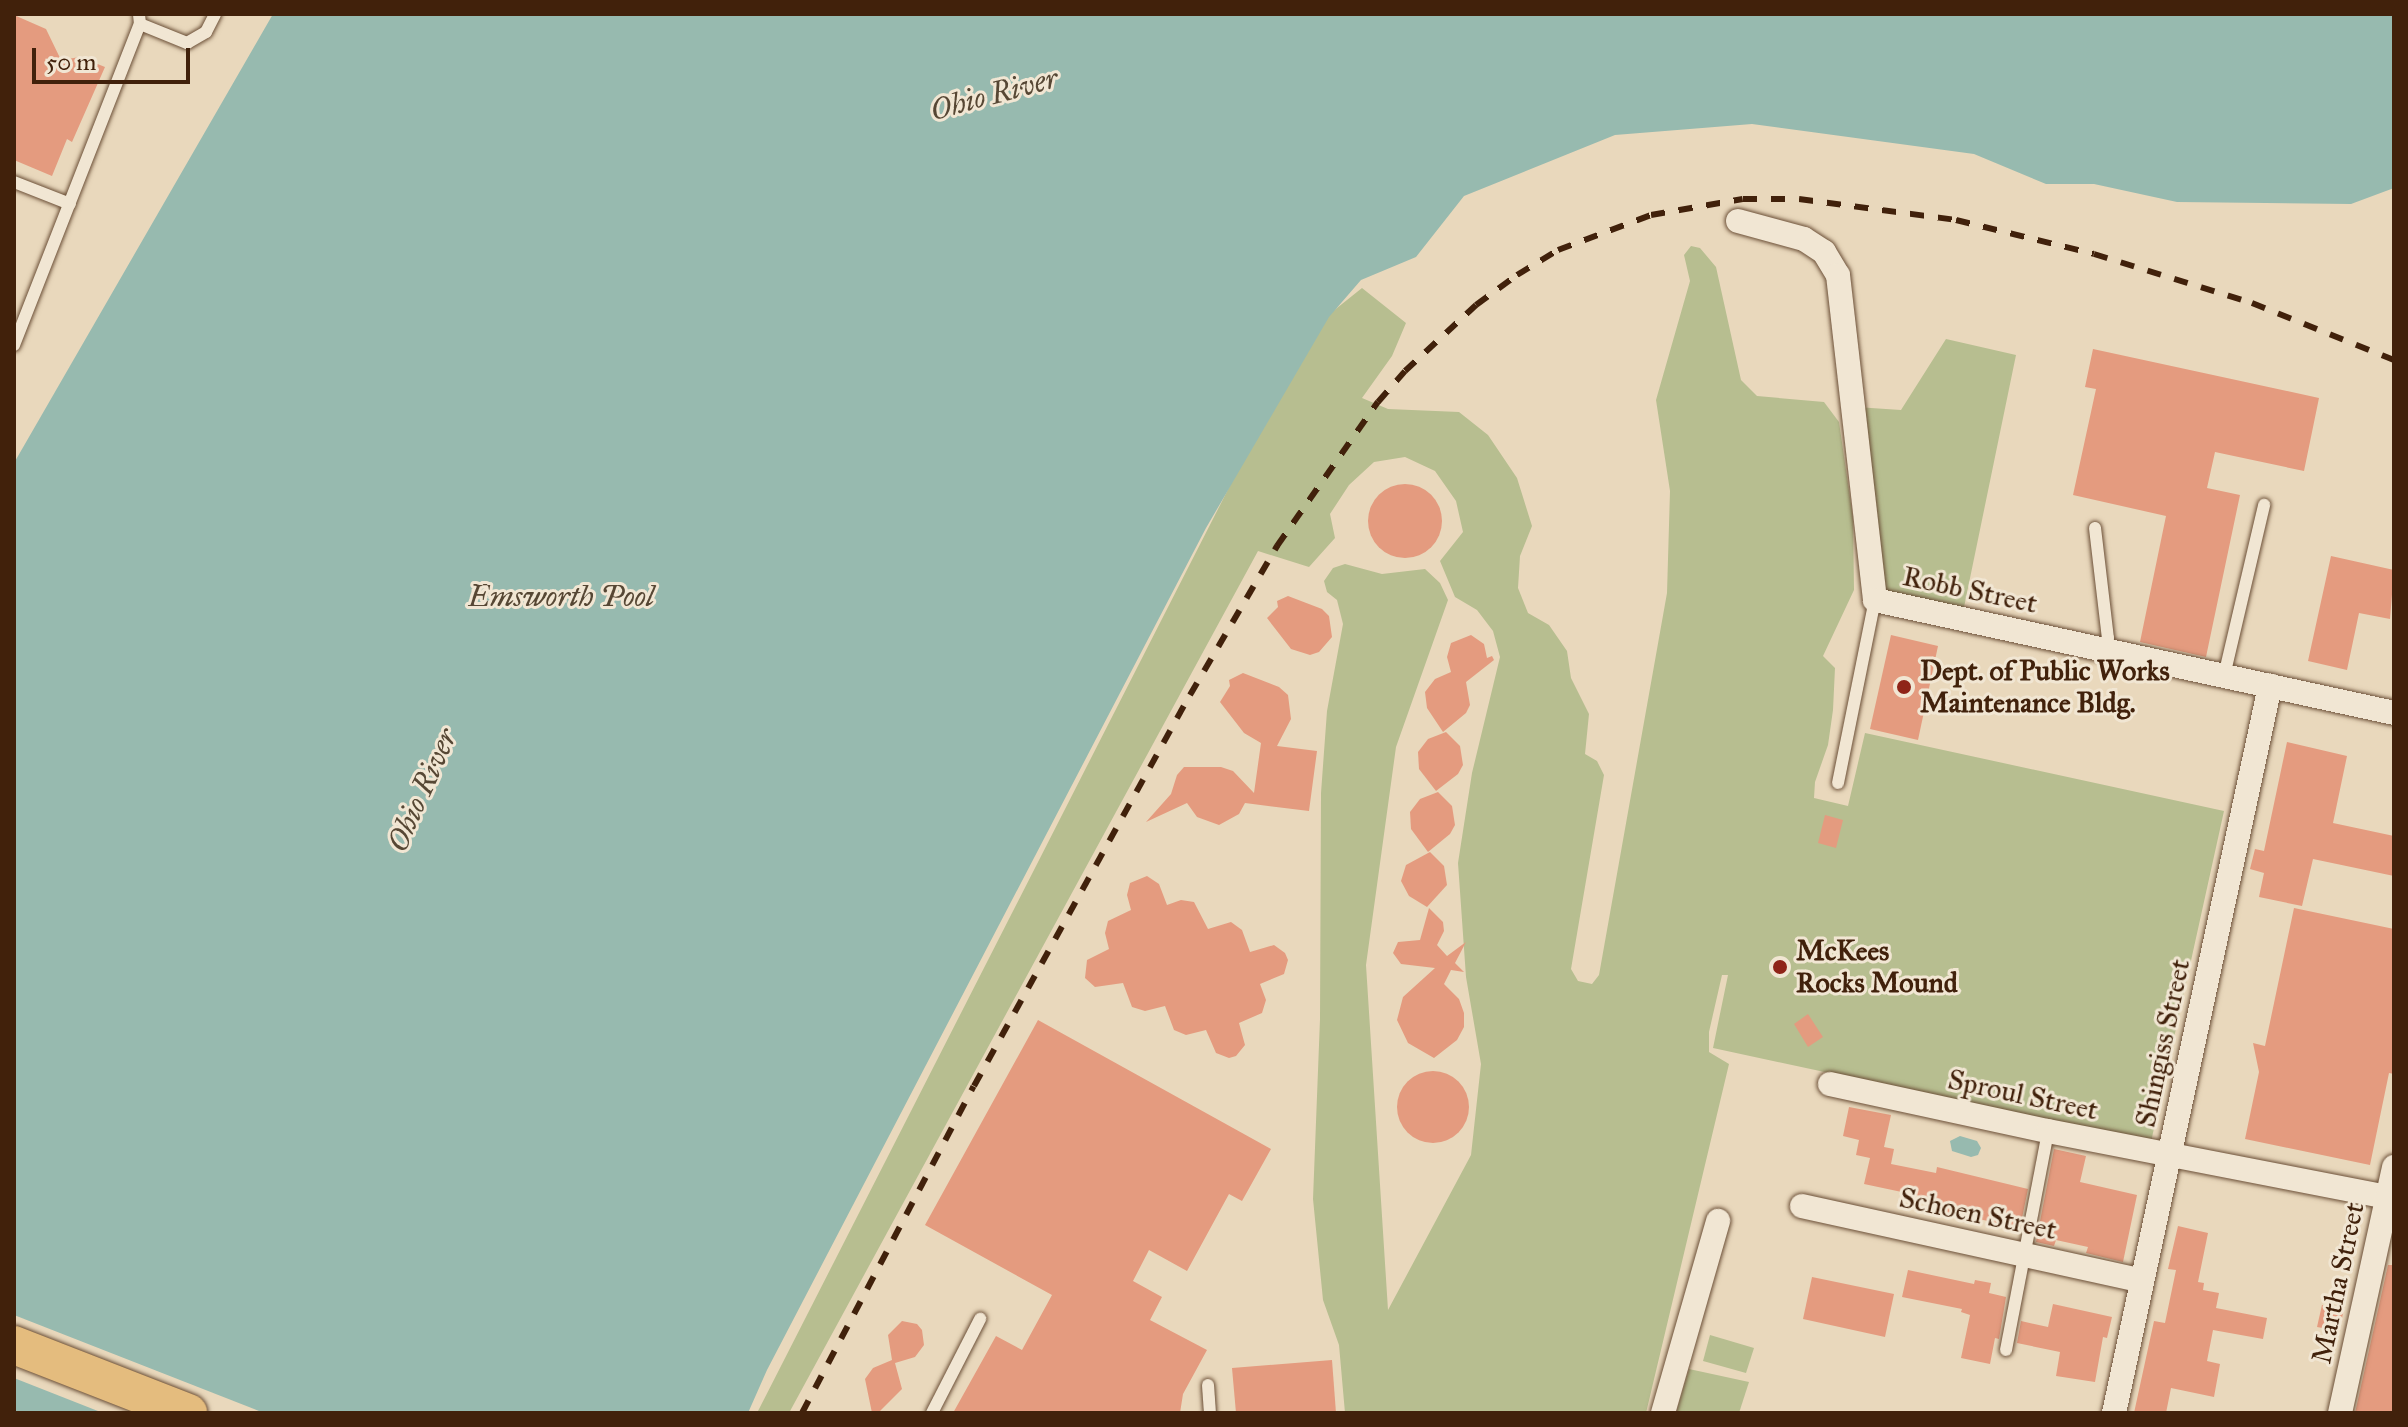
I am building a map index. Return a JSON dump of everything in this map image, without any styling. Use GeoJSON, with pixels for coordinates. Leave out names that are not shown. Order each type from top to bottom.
{"type":"FeatureCollection","features":[{"type":"Feature","properties":{"kind":"main road"},"geometry":{"type":"LineString","coordinates":[[14,1345],[188,1413]]}},
{"type":"Feature","properties":{"kind":"street","name":"Robb Street"},"geometry":{"type":"LineString","coordinates":[[1738,221],[1804,239],[1824,252],[1838,275],[1875,600],[2394,713]]}},
{"type":"Feature","properties":{"kind":"street","name":"Shingiss Street"},"geometry":{"type":"LineString","coordinates":[[2114,1413],[2270,686]]}},
{"type":"Feature","properties":{"kind":"street","name":"Sproul Street"},"geometry":{"type":"LineString","coordinates":[[1830,1084],[2170,1156],[2391,1198]]}},
{"type":"Feature","properties":{"kind":"street","name":"Martha Street"},"geometry":{"type":"LineString","coordinates":[[2340,1413],[2391,1198],[2394,1167]]}},
{"type":"Feature","properties":{"kind":"street","name":"Schoen Street"},"geometry":{"type":"LineString","coordinates":[[1802,1206],[2142,1281]]}},
{"type":"Feature","properties":{"kind":"street"},"geometry":{"type":"LineString","coordinates":[[1663,1413],[1718,1221]]}},
{"type":"Feature","properties":{"kind":"lane"},"geometry":{"type":"LineString","coordinates":[[14,345],[140,19],[187,43],[206,32],[215,14]]}},
{"type":"Feature","properties":{"kind":"lane"},"geometry":{"type":"LineString","coordinates":[[14,182],[70,204]]}},
{"type":"Feature","properties":{"kind":"lane"},"geometry":{"type":"LineString","coordinates":[[2224,676],[2264,505]]}},
{"type":"Feature","properties":{"kind":"lane"},"geometry":{"type":"LineString","coordinates":[[2095,528],[2108,638],[2103,649]]}},
{"type":"Feature","properties":{"kind":"lane"},"geometry":{"type":"LineString","coordinates":[[1838,783],[1875,600]]}},
{"type":"Feature","properties":{"kind":"lane"},"geometry":{"type":"LineString","coordinates":[[2006,1350],[2048,1131]]}},
{"type":"Feature","properties":{"kind":"lane"},"geometry":{"type":"LineString","coordinates":[[932,1413],[980,1319]]}},
{"type":"Feature","properties":{"kind":"lane"},"geometry":{"type":"LineString","coordinates":[[1208,1385],[1210,1413]]}},
{"type":"Feature","properties":{"kind":"green space"},"geometry":{"type":"Polygon","coordinates":[[[1691,246],[1700,248],[1716,267],[1741,380],[1757,396],[1824,402],[1839,422],[1853,518],[1854,590],[1823,656],[1835,668],[1833,710],[1828,745],[1815,782],[1814,798],[1848,806],[1865,733],[2224,811],[2151,1142],[1713,1048],[1728,975],[1722,975],[1709,1032],[1709,1052],[1729,1064],[1646,1413],[1345,1413],[1339,1345],[1323,1300],[1313,1199],[1320,1019],[1321,793],[1327,711],[1343,624],[1337,600],[1327,592],[1324,581],[1333,568],[1345,564],[1382,574],[1425,569],[1440,583],[1448,600],[1396,747],[1366,965],[1388,1310],[1471,1155],[1481,1064],[1466,977],[1458,863],[1472,773],[1500,657],[1493,631],[1477,610],[1455,597],[1440,561],[1463,532],[1456,501],[1435,471],[1405,457],[1374,462],[1349,485],[1330,514],[1335,538],[1309,567],[1258,551],[789,1413],[757,1413],[1292,364],[1322,320],[1362,288],[1406,323],[1392,356],[1362,398],[1388,409],[1459,412],[1488,435],[1517,478],[1532,526],[1520,556],[1518,588],[1528,613],[1549,625],[1567,651],[1571,678],[1589,714],[1585,754],[1597,761],[1604,775],[1571,969],[1578,981],[1592,984],[1599,975],[1667,593],[1670,491],[1656,400],[1690,281],[1684,255],[1691,246]]]}},
{"type":"Feature","properties":{"kind":"green space"},"geometry":{"type":"Polygon","coordinates":[[[1946,339],[2016,355],[1962,617],[1878,598],[1856,407],[1901,410],[1946,339]]]}},
{"type":"Feature","properties":{"kind":"green space"},"geometry":{"type":"Polygon","coordinates":[[[1710,1335],[1754,1348],[1746,1373],[1703,1361],[1710,1335]]]}},
{"type":"Feature","properties":{"kind":"green space"},"geometry":{"type":"Polygon","coordinates":[[[1689,1369],[1749,1382],[1739,1413],[1676,1413],[1689,1369]]]}},
{"type":"Feature","properties":{"kind":"water","name":"Emsworth Pool"},"geometry":{"type":"Polygon","coordinates":[[[273,14],[2394,14],[2394,188],[2351,204],[2177,202],[2094,184],[2046,184],[1974,154],[1752,124],[1615,135],[1464,196],[1416,257],[1361,280],[1329,317],[1206,528],[767,1370],[748,1413],[14,1413],[14,463],[273,14]]]}},
{"type":"Feature","properties":{"kind":"water"},"geometry":{"type":"Polygon","coordinates":[[[1960,1136],[1977,1141],[1981,1148],[1978,1155],[1971,1157],[1952,1151],[1950,1141],[1960,1136]]]}},
{"type":"Feature","properties":{"kind":"pier"},"geometry":{"type":"Polygon","coordinates":[[[14,1315],[264,1413],[103,1413],[14,1378],[14,1315]]]}},
{"type":"Feature","properties":{"kind":"building"},"geometry":{"type":"Polygon","coordinates":[[[14,15],[46,29],[61,60],[80,57],[105,67],[72,142],[67,139],[52,176],[14,160],[14,15]]]}},
{"type":"Feature","properties":{"kind":"building"},"geometry":{"type":"Polygon","coordinates":[[[2093,349],[2319,398],[2304,471],[2215,452],[2207,488],[2240,495],[2206,657],[2140,642],[2166,516],[2073,495],[2096,389],[2085,387],[2093,349]]]}},
{"type":"Feature","properties":{"kind":"building"},"geometry":{"type":"Polygon","coordinates":[[[1398,484],[1412,484],[1426,490],[1436,500],[1442,521],[1440,535],[1426,552],[1412,558],[1398,558],[1384,552],[1374,542],[1368,528],[1368,514],[1374,500],[1384,490],[1398,484]]]}},
{"type":"Feature","properties":{"kind":"building"},"geometry":{"type":"Polygon","coordinates":[[[2331,556],[2394,570],[2390,619],[2359,613],[2347,670],[2308,661],[2331,556]]]}},
{"type":"Feature","properties":{"kind":"building"},"geometry":{"type":"Polygon","coordinates":[[[1288,596],[1322,609],[1329,616],[1332,637],[1319,652],[1310,655],[1291,649],[1267,618],[1278,607],[1277,601],[1288,596]]]}},
{"type":"Feature","properties":{"kind":"building"},"geometry":{"type":"Polygon","coordinates":[[[1471,635],[1484,644],[1487,658],[1492,656],[1494,660],[1466,682],[1470,705],[1466,713],[1443,732],[1427,708],[1425,692],[1435,679],[1451,672],[1447,657],[1451,643],[1471,635]]]}},
{"type":"Feature","properties":{"kind":"building","name":"Dept. of Public Works Maintenance Bldg."},"geometry":{"type":"Polygon","coordinates":[[[1891,635],[1938,646],[1918,740],[1870,729],[1891,635]]]}},
{"type":"Feature","properties":{"kind":"building"},"geometry":{"type":"Polygon","coordinates":[[[1243,673],[1279,687],[1288,695],[1291,719],[1277,746],[1317,751],[1309,811],[1245,803],[1239,814],[1219,825],[1197,817],[1187,803],[1146,822],[1171,794],[1177,775],[1184,767],[1221,767],[1233,771],[1254,793],[1261,743],[1244,733],[1220,702],[1230,686],[1229,680],[1243,673]]]}},
{"type":"Feature","properties":{"kind":"building"},"geometry":{"type":"Polygon","coordinates":[[[1446,732],[1460,746],[1463,765],[1458,774],[1436,791],[1419,769],[1418,752],[1428,739],[1446,732]]]}},
{"type":"Feature","properties":{"kind":"building"},"geometry":{"type":"Polygon","coordinates":[[[2287,742],[2347,756],[2333,823],[2394,836],[2394,876],[2313,859],[2302,906],[2259,897],[2264,873],[2250,869],[2255,849],[2264,851],[2287,742]]]}},
{"type":"Feature","properties":{"kind":"building"},"geometry":{"type":"Polygon","coordinates":[[[1438,792],[1452,806],[1455,825],[1450,834],[1428,852],[1411,829],[1410,812],[1420,799],[1438,792]]]}},
{"type":"Feature","properties":{"kind":"building"},"geometry":{"type":"Polygon","coordinates":[[[1825,815],[1843,820],[1836,848],[1818,843],[1825,815]]]}},
{"type":"Feature","properties":{"kind":"building"},"geometry":{"type":"Polygon","coordinates":[[[1430,852],[1444,866],[1447,885],[1427,907],[1409,896],[1401,881],[1406,865],[1430,852]]]}},
{"type":"Feature","properties":{"kind":"building"},"geometry":{"type":"Polygon","coordinates":[[[1147,876],[1159,884],[1167,905],[1181,900],[1194,902],[1208,929],[1231,922],[1242,930],[1250,952],[1274,945],[1285,953],[1288,960],[1284,974],[1260,984],[1266,1000],[1262,1013],[1239,1023],[1245,1045],[1236,1056],[1229,1058],[1216,1053],[1206,1030],[1186,1035],[1174,1030],[1165,1006],[1145,1011],[1132,1007],[1123,983],[1095,987],[1085,978],[1087,960],[1109,949],[1105,933],[1108,921],[1131,910],[1127,895],[1130,883],[1147,876]]]}},
{"type":"Feature","properties":{"kind":"building"},"geometry":{"type":"Polygon","coordinates":[[[1429,908],[1443,922],[1444,931],[1437,945],[1447,956],[1466,942],[1455,963],[1464,972],[1451,970],[1444,984],[1459,999],[1464,1013],[1464,1027],[1457,1040],[1434,1058],[1408,1043],[1397,1020],[1403,997],[1435,968],[1401,964],[1393,953],[1398,942],[1420,940],[1429,908]]]}},
{"type":"Feature","properties":{"kind":"building"},"geometry":{"type":"Polygon","coordinates":[[[2294,908],[2394,929],[2394,1074],[2389,1073],[2370,1165],[2245,1139],[2259,1072],[2253,1043],[2265,1046],[2294,908]]]}},
{"type":"Feature","properties":{"kind":"building"},"geometry":{"type":"Polygon","coordinates":[[[1808,1014],[1823,1037],[1808,1047],[1794,1024],[1808,1014]]]}},
{"type":"Feature","properties":{"kind":"building"},"geometry":{"type":"Polygon","coordinates":[[[1038,1020],[1271,1149],[1242,1201],[1229,1194],[1187,1271],[1149,1250],[1133,1281],[1162,1297],[1150,1320],[1207,1350],[1183,1394],[1180,1413],[953,1413],[996,1336],[1022,1350],[1052,1295],[925,1225],[1038,1020]]]}},
{"type":"Feature","properties":{"kind":"building"},"geometry":{"type":"Polygon","coordinates":[[[1426,1071],[1440,1071],[1459,1081],[1469,1100],[1469,1114],[1459,1133],[1440,1143],[1426,1143],[1407,1133],[1397,1114],[1397,1100],[1407,1081],[1426,1071]]]}},
{"type":"Feature","properties":{"kind":"building"},"geometry":{"type":"Polygon","coordinates":[[[1849,1107],[1891,1115],[1884,1147],[1894,1149],[1891,1164],[1936,1173],[1937,1167],[2028,1189],[2020,1228],[1928,1208],[1930,1198],[1864,1184],[1870,1158],[1856,1155],[1859,1140],[1843,1136],[1849,1107]]]}},
{"type":"Feature","properties":{"kind":"building"},"geometry":{"type":"Polygon","coordinates":[[[2054,1149],[2086,1156],[2080,1182],[2137,1195],[2123,1262],[2086,1253],[2088,1247],[2056,1240],[2054,1246],[2036,1242],[2054,1149]]]}},
{"type":"Feature","properties":{"kind":"building"},"geometry":{"type":"Polygon","coordinates":[[[2178,1226],[2208,1233],[2198,1282],[2204,1283],[2203,1290],[2219,1293],[2216,1308],[2267,1318],[2263,1339],[2213,1330],[2207,1361],[2220,1364],[2214,1397],[2171,1388],[2166,1413],[2134,1413],[2154,1321],[2165,1323],[2176,1270],[2168,1269],[2178,1226]]]}},
{"type":"Feature","properties":{"kind":"building"},"geometry":{"type":"Polygon","coordinates":[[[2388,1265],[2394,1265],[2394,1413],[2355,1413],[2388,1265]]]}},
{"type":"Feature","properties":{"kind":"building"},"geometry":{"type":"Polygon","coordinates":[[[1908,1270],[1974,1284],[1975,1280],[1991,1283],[1989,1293],[2006,1297],[1999,1339],[1995,1338],[1990,1364],[1961,1358],[1970,1315],[1961,1312],[1962,1309],[1902,1297],[1908,1270]]]}},
{"type":"Feature","properties":{"kind":"building"},"geometry":{"type":"Polygon","coordinates":[[[1812,1277],[1894,1294],[1885,1337],[1803,1319],[1812,1277]]]}},
{"type":"Feature","properties":{"kind":"building"},"geometry":{"type":"Polygon","coordinates":[[[2053,1304],[2112,1317],[2107,1338],[2103,1337],[2095,1382],[2056,1376],[2060,1352],[2017,1343],[2021,1321],[2048,1327],[2053,1304]]]}},
{"type":"Feature","properties":{"kind":"building"},"geometry":{"type":"Polygon","coordinates":[[[2322,1305],[2344,1309],[2339,1331],[2317,1327],[2322,1305]]]}},
{"type":"Feature","properties":{"kind":"building"},"geometry":{"type":"Polygon","coordinates":[[[902,1321],[917,1324],[922,1330],[924,1345],[915,1357],[895,1363],[902,1389],[878,1413],[872,1413],[865,1379],[873,1368],[892,1360],[888,1335],[902,1321]]]}},
{"type":"Feature","properties":{"kind":"building"},"geometry":{"type":"Polygon","coordinates":[[[1332,1360],[1336,1413],[1236,1413],[1232,1368],[1332,1360]]]}},
{"type":"Feature","properties":{"kind":"railway"},"geometry":{"type":"LineString","coordinates":[[802,1413],[974,1086],[1190,695],[1277,546],[1378,402],[1405,371],[1476,305],[1517,275],[1558,250],[1651,215],[1743,199],[1799,199],[1956,220],[2094,254],[2252,303],[2394,360]]}},
{"type":"Feature","properties":{"kind":"place","name":"Dept. of Public Works Maintenance Bldg."},"geometry":{"type":"Point","coordinates":[1904,687]}},
{"type":"Feature","properties":{"kind":"place","name":"McKees Rocks Mound"},"geometry":{"type":"Point","coordinates":[1780,967]}},
{"type":"Feature","properties":{"kind":"water label","name":"Ohio River"},"geometry":{"type":"Point","coordinates":[994,94]}},
{"type":"Feature","properties":{"kind":"water label","name":"Ohio River"},"geometry":{"type":"Point","coordinates":[422,790]}}]}
